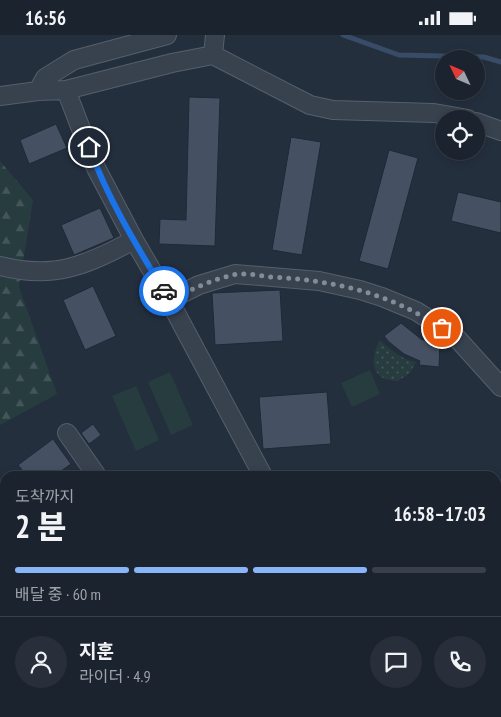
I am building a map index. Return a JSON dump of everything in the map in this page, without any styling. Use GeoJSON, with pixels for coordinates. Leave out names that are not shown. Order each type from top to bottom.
{"type":"FeatureCollection","features":[{"type":"Feature","properties":{"kind":"street"},"geometry":{"type":"LineString","coordinates":[[38,91],[46,77],[74,60],[167,35]]}},
{"type":"Feature","properties":{"kind":"street"},"geometry":{"type":"LineString","coordinates":[[213,55],[216,35]]}},
{"type":"Feature","properties":{"kind":"street"},"geometry":{"type":"LineString","coordinates":[[0,96],[38,91],[66,90],[172,63],[213,55],[310,105],[334,110],[435,113]]}},
{"type":"Feature","properties":{"kind":"street"},"geometry":{"type":"LineString","coordinates":[[66,90],[96,168],[134,240],[169,300],[258,471]]}},
{"type":"Feature","properties":{"kind":"street"},"geometry":{"type":"LineString","coordinates":[[485,125],[501,131]]}},
{"type":"Feature","properties":{"kind":"street"},"geometry":{"type":"LineString","coordinates":[[0,266],[30,271],[52,272],[70,269],[134,240]]}},
{"type":"Feature","properties":{"kind":"street"},"geometry":{"type":"LineString","coordinates":[[169,300],[199,285],[235,274],[319,281],[360,290],[416,311],[455,336],[501,387]]}},
{"type":"Feature","properties":{"kind":"street"},"geometry":{"type":"LineString","coordinates":[[67,433],[94,471]]}},
{"type":"Feature","properties":{"kind":"green space"},"geometry":{"type":"Polygon","coordinates":[[[0,161],[33,200],[19,287],[57,394],[0,425],[0,161]]]}},
{"type":"Feature","properties":{"kind":"green space"},"geometry":{"type":"Polygon","coordinates":[[[380,340],[397,354],[416,362],[410,373],[398,381],[382,377],[375,368],[374,355],[380,340]]]}},
{"type":"Feature","properties":{"kind":"green space"},"geometry":{"type":"Polygon","coordinates":[[[370,370],[380,394],[352,407],[341,383],[370,370]]]}},
{"type":"Feature","properties":{"kind":"green space"},"geometry":{"type":"Polygon","coordinates":[[[170,372],[193,425],[171,435],[148,382],[170,372]]]}},
{"type":"Feature","properties":{"kind":"green space"},"geometry":{"type":"Polygon","coordinates":[[[136,386],[159,440],[136,451],[112,396],[136,386]]]}},
{"type":"Feature","properties":{"kind":"building"},"geometry":{"type":"Polygon","coordinates":[[[189,97],[220,98],[215,246],[159,244],[160,219],[186,220],[189,97]]]}},
{"type":"Feature","properties":{"kind":"building"},"geometry":{"type":"Polygon","coordinates":[[[56,124],[67,148],[29,164],[20,140],[56,124]]]}},
{"type":"Feature","properties":{"kind":"building"},"geometry":{"type":"Polygon","coordinates":[[[291,137],[321,142],[302,255],[272,250],[291,137]]]}},
{"type":"Feature","properties":{"kind":"building"},"geometry":{"type":"Polygon","coordinates":[[[389,150],[418,158],[388,269],[359,261],[389,150]]]}},
{"type":"Feature","properties":{"kind":"building"},"geometry":{"type":"Polygon","coordinates":[[[458,192],[501,202],[501,233],[451,221],[458,192]]]}},
{"type":"Feature","properties":{"kind":"building"},"geometry":{"type":"Polygon","coordinates":[[[100,208],[114,238],[74,255],[61,225],[100,208]]]}},
{"type":"Feature","properties":{"kind":"building"},"geometry":{"type":"Polygon","coordinates":[[[93,286],[116,336],[85,350],[63,300],[93,286]]]}},
{"type":"Feature","properties":{"kind":"building"},"geometry":{"type":"Polygon","coordinates":[[[280,290],[283,341],[215,345],[212,293],[280,290]]]}},
{"type":"Feature","properties":{"kind":"building"},"geometry":{"type":"Polygon","coordinates":[[[401,323],[421,339],[429,342],[440,342],[439,367],[419,365],[420,361],[404,354],[389,342],[384,336],[401,323]]]}},
{"type":"Feature","properties":{"kind":"building"},"geometry":{"type":"Polygon","coordinates":[[[327,392],[331,444],[263,449],[259,397],[327,392]]]}},
{"type":"Feature","properties":{"kind":"building"},"geometry":{"type":"Polygon","coordinates":[[[93,424],[101,435],[89,444],[81,433],[93,424]]]}},
{"type":"Feature","properties":{"kind":"building"},"geometry":{"type":"Polygon","coordinates":[[[53,439],[71,464],[61,471],[23,471],[18,465],[53,439]]]}},
{"type":"Feature","properties":{"kind":"waterway"},"geometry":{"type":"LineString","coordinates":[[343,35],[399,55],[484,57],[501,62]]}},
{"type":"Feature","properties":{"kind":"way so far"},"geometry":{"type":"LineString","coordinates":[[164,291],[169,300],[199,285],[235,274],[319,281],[382,297],[416,311],[442,328]]}},
{"type":"Feature","properties":{"kind":"route"},"geometry":{"type":"LineString","coordinates":[[89,147],[96,168],[134,240],[164,291]]}}]}
